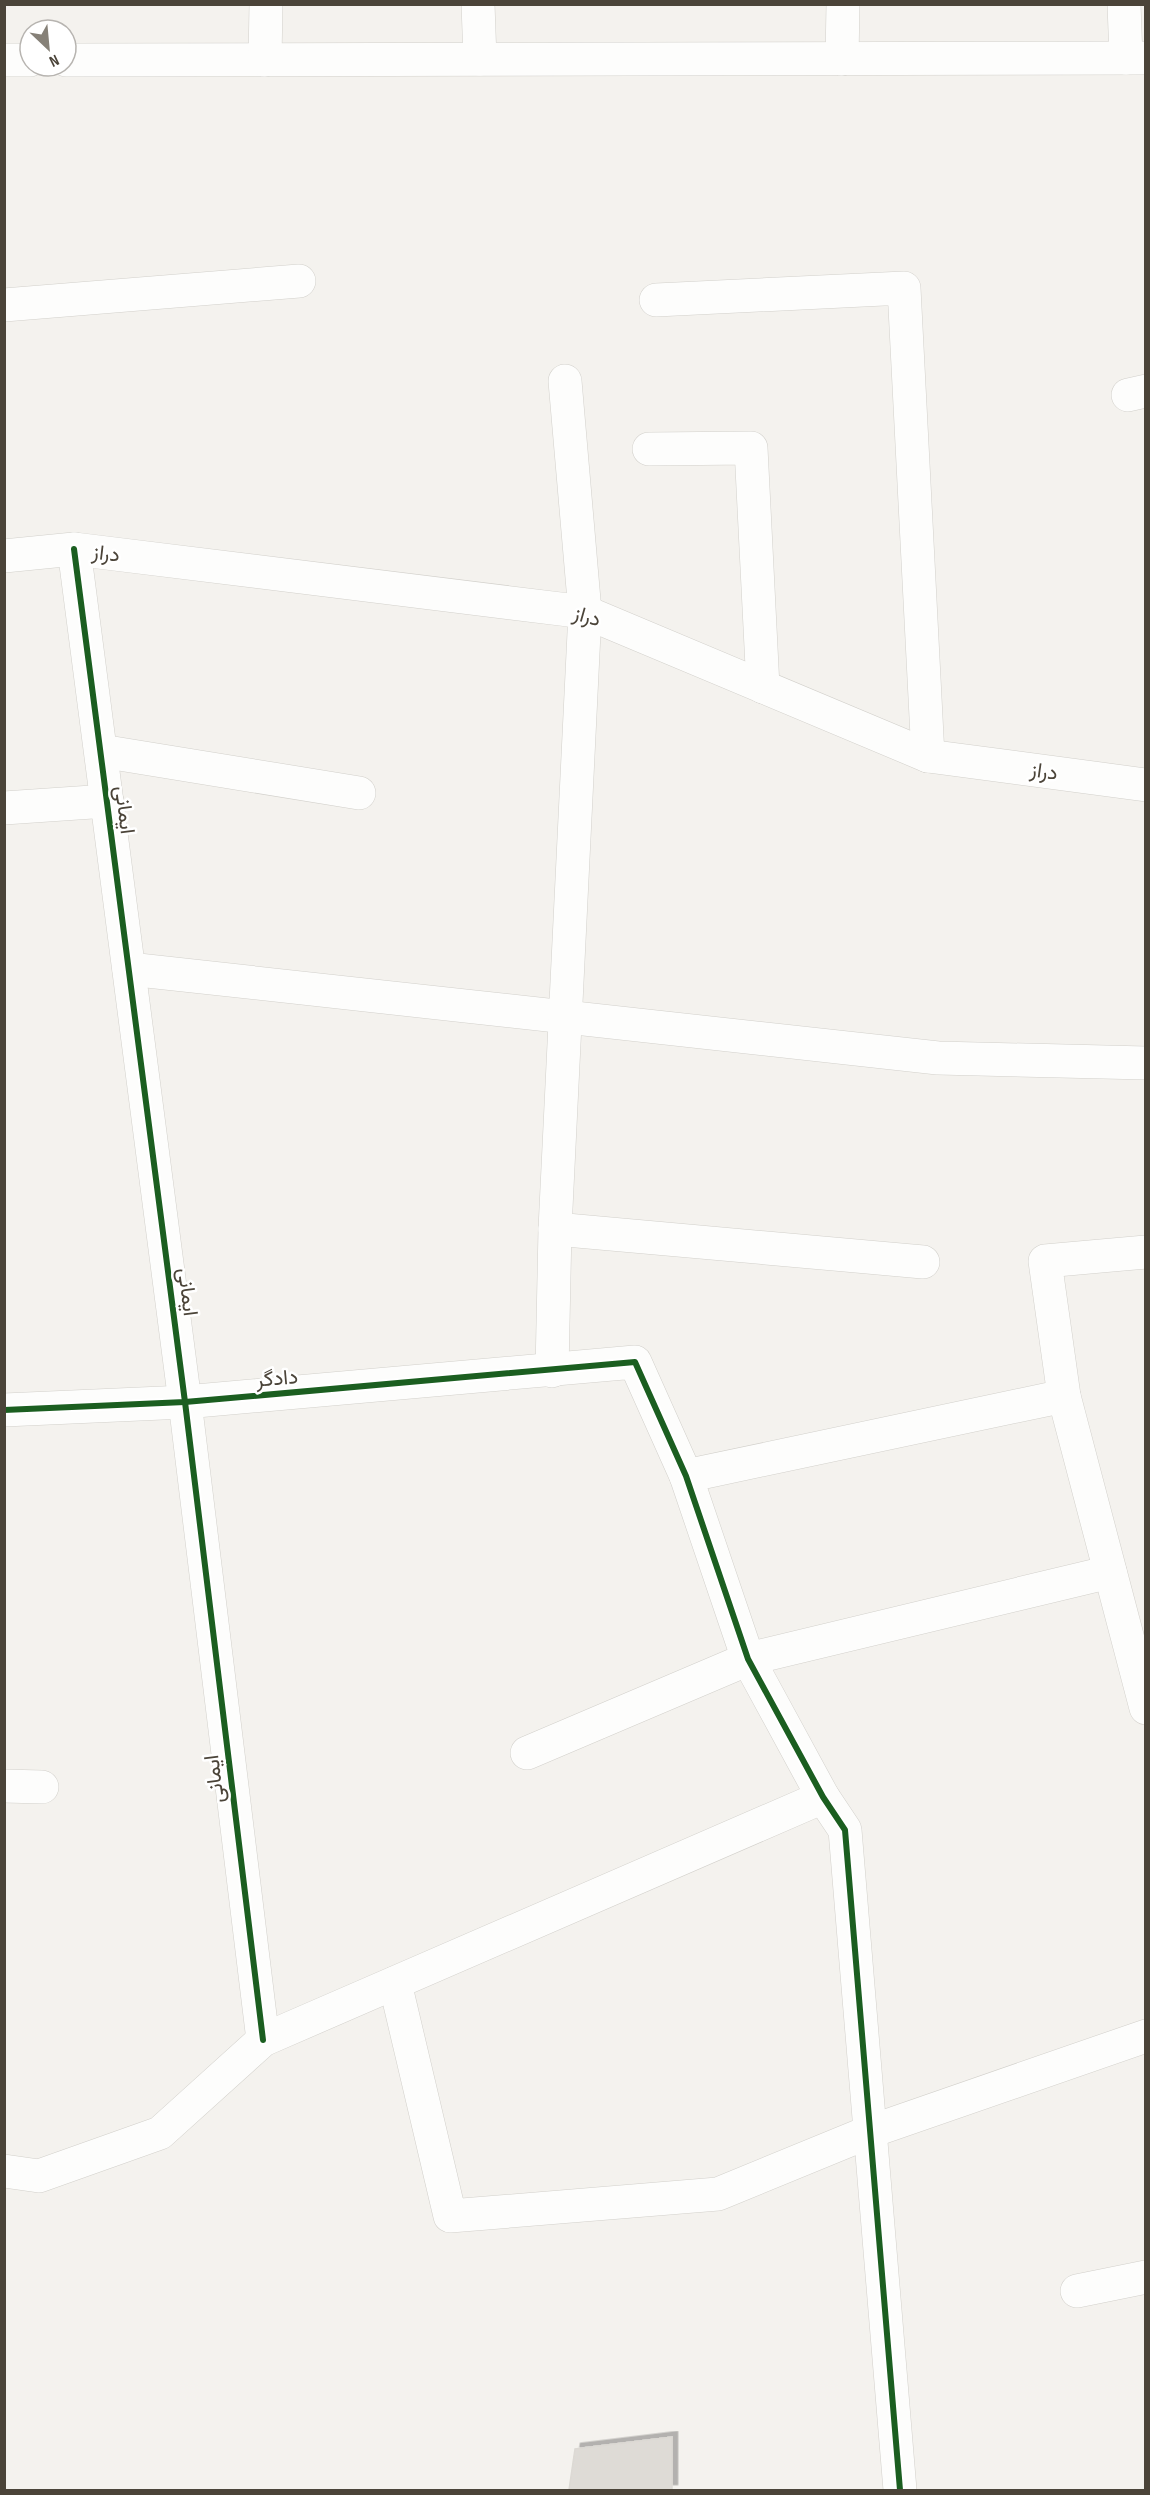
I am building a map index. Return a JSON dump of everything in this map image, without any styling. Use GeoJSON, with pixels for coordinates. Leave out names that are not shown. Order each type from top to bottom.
{"type":"FeatureCollection","features":[{"type":"Feature","properties":{"kind":"street"},"geometry":{"type":"LineString","coordinates":[[265,60],[266,4]]}},
{"type":"Feature","properties":{"kind":"street"},"geometry":{"type":"LineString","coordinates":[[478,4],[480,59]]}},
{"type":"Feature","properties":{"kind":"street"},"geometry":{"type":"LineString","coordinates":[[842,59],[843,4]]}},
{"type":"Feature","properties":{"kind":"street"},"geometry":{"type":"LineString","coordinates":[[78,60],[1136,58],[1125,4]]}},
{"type":"Feature","properties":{"kind":"street"},"geometry":{"type":"LineString","coordinates":[[4,305],[299,281]]}},
{"type":"Feature","properties":{"kind":"street"},"geometry":{"type":"LineString","coordinates":[[656,300],[904,288],[928,756]]}},
{"type":"Feature","properties":{"kind":"street"},"geometry":{"type":"LineString","coordinates":[[552,1371],[555,1229],[585,612],[565,381]]}},
{"type":"Feature","properties":{"kind":"street"},"geometry":{"type":"LineString","coordinates":[[648,449],[751,448],[763,687]]}},
{"type":"Feature","properties":{"kind":"street","name":"دراز"},"geometry":{"type":"LineString","coordinates":[[4,556],[74,549],[585,612],[928,756],[1146,785]]}},
{"type":"Feature","properties":{"kind":"street","name":"ایمانی"},"geometry":{"type":"LineString","coordinates":[[74,549],[185,1402],[263,2040]]}},
{"type":"Feature","properties":{"kind":"street"},"geometry":{"type":"LineString","coordinates":[[101,750],[359,793]]}},
{"type":"Feature","properties":{"kind":"street"},"geometry":{"type":"LineString","coordinates":[[4,808],[107,801]]}},
{"type":"Feature","properties":{"kind":"street"},"geometry":{"type":"LineString","coordinates":[[129,969],[938,1058],[1146,1063]]}},
{"type":"Feature","properties":{"kind":"street"},"geometry":{"type":"LineString","coordinates":[[555,1229],[923,1262]]}},
{"type":"Feature","properties":{"kind":"street"},"geometry":{"type":"LineString","coordinates":[[1146,1252],[1045,1261],[1064,1396],[1146,1708]]}},
{"type":"Feature","properties":{"kind":"street","name":"دادگر"},"geometry":{"type":"LineString","coordinates":[[4,1410],[185,1402],[635,1362],[686,1476]]}},
{"type":"Feature","properties":{"kind":"street"},"geometry":{"type":"LineString","coordinates":[[900,2490],[845,1830],[823,1797],[748,1659],[686,1476],[1064,1396]]}},
{"type":"Feature","properties":{"kind":"street"},"geometry":{"type":"LineString","coordinates":[[527,1753],[748,1659],[1110,1572]]}},
{"type":"Feature","properties":{"kind":"street"},"geometry":{"type":"LineString","coordinates":[[4,1786],[42,1787]]}},
{"type":"Feature","properties":{"kind":"street"},"geometry":{"type":"LineString","coordinates":[[4,2171],[39,2176],[160,2133],[263,2040],[823,1797]]}},
{"type":"Feature","properties":{"kind":"street"},"geometry":{"type":"LineString","coordinates":[[395,1983],[450,2216],[718,2194],[869,2132],[1146,2036]]}},
{"type":"Feature","properties":{"kind":"street"},"geometry":{"type":"LineString","coordinates":[[1077,2291],[1146,2277]]}},
{"type":"Feature","properties":{"kind":"building"},"geometry":{"type":"Polygon","coordinates":[[[672,2437],[672,2490],[569,2490],[575,2449],[672,2437]]]}},
{"type":"Feature","properties":{"kind":"cycle path"},"geometry":{"type":"LineString","coordinates":[[74,549],[185,1402],[263,2040]]}},
{"type":"Feature","properties":{"kind":"cycle path"},"geometry":{"type":"LineString","coordinates":[[4,1410],[185,1402],[635,1362],[686,1476],[748,1659],[823,1797],[845,1830],[900,2490]]}}]}
